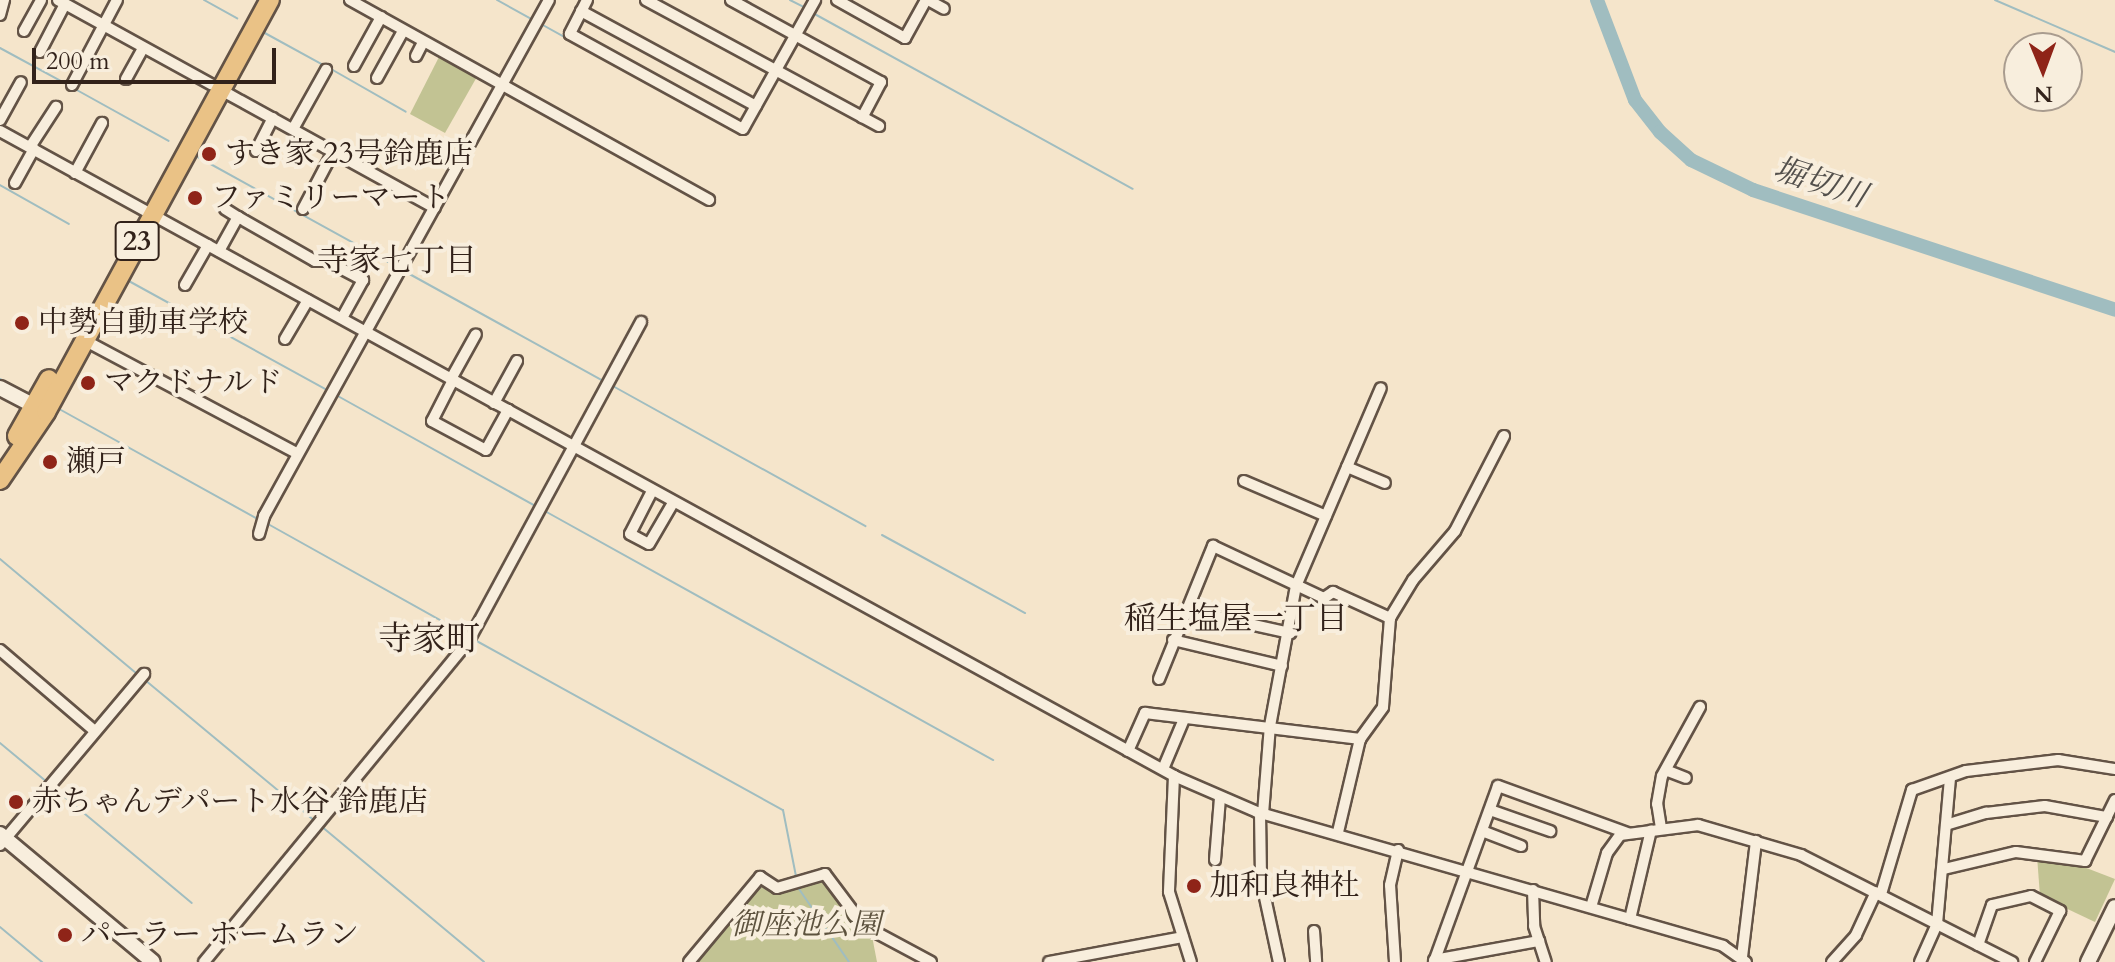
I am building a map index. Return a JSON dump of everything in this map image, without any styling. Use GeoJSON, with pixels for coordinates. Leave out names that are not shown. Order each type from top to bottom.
{"type":"FeatureCollection","features":[{"type":"Feature","properties":{"kind":"highway","name":"23"},"geometry":{"type":"LineString","coordinates":[[216,87],[258,0]]}},
{"type":"Feature","properties":{"kind":"highway","name":"23"},"geometry":{"type":"LineString","coordinates":[[0,480],[146,211],[216,87],[270,0]]}},
{"type":"Feature","properties":{"kind":"highway","name":"23"},"geometry":{"type":"LineString","coordinates":[[0,462],[40,409],[84,340],[146,211]]}},
{"type":"Feature","properties":{"kind":"street"},"geometry":{"type":"LineString","coordinates":[[0,15],[4,0]]}},
{"type":"Feature","properties":{"kind":"street"},"geometry":{"type":"LineString","coordinates":[[24,31],[41,0]]}},
{"type":"Feature","properties":{"kind":"street"},"geometry":{"type":"LineString","coordinates":[[72,85],[117,0]]}},
{"type":"Feature","properties":{"kind":"street"},"geometry":{"type":"LineString","coordinates":[[350,0],[709,200]]}},
{"type":"Feature","properties":{"kind":"street"},"geometry":{"type":"LineString","coordinates":[[261,525],[549,0]]}},
{"type":"Feature","properties":{"kind":"street"},"geometry":{"type":"LineString","coordinates":[[587,0],[570,34],[743,129],[811,7]]}},
{"type":"Feature","properties":{"kind":"street"},"geometry":{"type":"LineString","coordinates":[[646,0],[879,126]]}},
{"type":"Feature","properties":{"kind":"street"},"geometry":{"type":"LineString","coordinates":[[731,0],[881,82],[862,117]]}},
{"type":"Feature","properties":{"kind":"street"},"geometry":{"type":"LineString","coordinates":[[837,0],[905,38],[927,0],[944,9]]}},
{"type":"Feature","properties":{"kind":"street"},"geometry":{"type":"LineString","coordinates":[[40,52],[63,2],[435,208]]}},
{"type":"Feature","properties":{"kind":"street"},"geometry":{"type":"LineString","coordinates":[[581,11],[756,106]]}},
{"type":"Feature","properties":{"kind":"street"},"geometry":{"type":"LineString","coordinates":[[354,66],[381,17]]}},
{"type":"Feature","properties":{"kind":"street"},"geometry":{"type":"LineString","coordinates":[[377,78],[403,31]]}},
{"type":"Feature","properties":{"kind":"street"},"geometry":{"type":"LineString","coordinates":[[416,56],[423,42]]}},
{"type":"Feature","properties":{"kind":"street"},"geometry":{"type":"LineString","coordinates":[[126,79],[143,48]]}},
{"type":"Feature","properties":{"kind":"street"},"geometry":{"type":"LineString","coordinates":[[293,129],[326,70]]}},
{"type":"Feature","properties":{"kind":"street"},"geometry":{"type":"LineString","coordinates":[[0,120],[21,82]]}},
{"type":"Feature","properties":{"kind":"street"},"geometry":{"type":"LineString","coordinates":[[15,183],[56,107]]}},
{"type":"Feature","properties":{"kind":"street"},"geometry":{"type":"LineString","coordinates":[[256,151],[273,118]]}},
{"type":"Feature","properties":{"kind":"street"},"geometry":{"type":"LineString","coordinates":[[75,173],[102,123]]}},
{"type":"Feature","properties":{"kind":"street"},"geometry":{"type":"LineString","coordinates":[[0,131],[673,503],[1174,776],[1220,798],[1261,813],[1338,832],[1591,907],[1744,959],[1756,841]]}},
{"type":"Feature","properties":{"kind":"street"},"geometry":{"type":"LineString","coordinates":[[303,209],[333,152]]}},
{"type":"Feature","properties":{"kind":"street"},"geometry":{"type":"LineString","coordinates":[[225,209],[315,261],[327,261],[363,280],[342,318]]}},
{"type":"Feature","properties":{"kind":"street"},"geometry":{"type":"LineString","coordinates":[[219,251],[238,217]]}},
{"type":"Feature","properties":{"kind":"street"},"geometry":{"type":"LineString","coordinates":[[185,285],[208,245]]}},
{"type":"Feature","properties":{"kind":"street"},"geometry":{"type":"LineString","coordinates":[[285,339],[308,300]]}},
{"type":"Feature","properties":{"kind":"street"},"geometry":{"type":"LineString","coordinates":[[204,962],[470,635],[641,322]]}},
{"type":"Feature","properties":{"kind":"street"},"geometry":{"type":"LineString","coordinates":[[476,334],[432,421],[486,450],[508,410]]}},
{"type":"Feature","properties":{"kind":"street"},"geometry":{"type":"LineString","coordinates":[[84,340],[298,454]]}},
{"type":"Feature","properties":{"kind":"street"},"geometry":{"type":"LineString","coordinates":[[494,403],[517,361]]}},
{"type":"Feature","properties":{"kind":"street"},"geometry":{"type":"LineString","coordinates":[[0,388],[40,409]]}},
{"type":"Feature","properties":{"kind":"street"},"geometry":{"type":"LineString","coordinates":[[1279,962],[1261,879],[1261,813],[1270,726],[1290,633],[1296,586],[1381,388]]}},
{"type":"Feature","properties":{"kind":"street"},"geometry":{"type":"LineString","coordinates":[[1338,832],[1360,739],[1383,707],[1390,618],[1413,580],[1455,531],[1504,436]]}},
{"type":"Feature","properties":{"kind":"street"},"geometry":{"type":"LineString","coordinates":[[1347,467],[1385,483]]}},
{"type":"Feature","properties":{"kind":"street"},"geometry":{"type":"LineString","coordinates":[[1244,481],[1326,516]]}},
{"type":"Feature","properties":{"kind":"street"},"geometry":{"type":"LineString","coordinates":[[652,491],[630,534],[649,544],[673,503]]}},
{"type":"Feature","properties":{"kind":"street"},"geometry":{"type":"LineString","coordinates":[[1159,679],[1213,546],[1324,598],[1333,592],[1390,618]]}},
{"type":"Feature","properties":{"kind":"street"},"geometry":{"type":"LineString","coordinates":[[1186,610],[1290,633]]}},
{"type":"Feature","properties":{"kind":"street"},"geometry":{"type":"LineString","coordinates":[[1173,640],[1282,666]]}},
{"type":"Feature","properties":{"kind":"street"},"geometry":{"type":"LineString","coordinates":[[0,650],[95,731]]}},
{"type":"Feature","properties":{"kind":"street"},"geometry":{"type":"LineString","coordinates":[[141,676],[2,839],[153,962]]}},
{"type":"Feature","properties":{"kind":"street"},"geometry":{"type":"LineString","coordinates":[[1630,919],[1656,829],[1657,804],[1668,771],[1700,707]]}},
{"type":"Feature","properties":{"kind":"street"},"geometry":{"type":"LineString","coordinates":[[1128,751],[1145,713],[1360,739]]}},
{"type":"Feature","properties":{"kind":"street"},"geometry":{"type":"LineString","coordinates":[[1163,769],[1184,719]]}},
{"type":"Feature","properties":{"kind":"street"},"geometry":{"type":"LineString","coordinates":[[1832,962],[1856,935],[1878,893],[1912,790],[1966,771],[2058,760],[2115,769]]}},
{"type":"Feature","properties":{"kind":"street"},"geometry":{"type":"LineString","coordinates":[[1668,771],[1686,778]]}},
{"type":"Feature","properties":{"kind":"street"},"geometry":{"type":"LineString","coordinates":[[1174,776],[1169,892],[1191,962]]}},
{"type":"Feature","properties":{"kind":"street"},"geometry":{"type":"LineString","coordinates":[[1920,962],[1937,924],[1949,824],[1950,779]]}},
{"type":"Feature","properties":{"kind":"street"},"geometry":{"type":"LineString","coordinates":[[1434,961],[1498,786],[1627,833],[1698,825],[1801,855],[2012,962]]}},
{"type":"Feature","properties":{"kind":"street"},"geometry":{"type":"LineString","coordinates":[[1215,860],[1220,798]]}},
{"type":"Feature","properties":{"kind":"street"},"geometry":{"type":"LineString","coordinates":[[1944,869],[2016,852],[2085,861],[2115,800]]}},
{"type":"Feature","properties":{"kind":"street"},"geometry":{"type":"LineString","coordinates":[[1949,824],[1986,813],[2045,806],[2107,817]]}},
{"type":"Feature","properties":{"kind":"street"},"geometry":{"type":"LineString","coordinates":[[1490,810],[1550,831]]}},
{"type":"Feature","properties":{"kind":"street"},"geometry":{"type":"LineString","coordinates":[[1482,831],[1521,846]]}},
{"type":"Feature","properties":{"kind":"street"},"geometry":{"type":"LineString","coordinates":[[1591,907],[1607,853],[1627,833]]}},
{"type":"Feature","properties":{"kind":"street"},"geometry":{"type":"LineString","coordinates":[[1387,962],[1395,962],[1390,885],[1398,850]]}},
{"type":"Feature","properties":{"kind":"street"},"geometry":{"type":"LineString","coordinates":[[689,962],[760,877],[777,888],[825,874],[864,926],[931,962]]}},
{"type":"Feature","properties":{"kind":"street"},"geometry":{"type":"LineString","coordinates":[[1533,890],[1539,941],[1546,962]]}},
{"type":"Feature","properties":{"kind":"street"},"geometry":{"type":"LineString","coordinates":[[1978,945],[1992,905],[2031,896],[2060,911],[2035,962]]}},
{"type":"Feature","properties":{"kind":"street"},"geometry":{"type":"LineString","coordinates":[[2088,962],[2115,907]]}},
{"type":"Feature","properties":{"kind":"street"},"geometry":{"type":"LineString","coordinates":[[1314,931],[1316,962]]}},
{"type":"Feature","properties":{"kind":"street"},"geometry":{"type":"LineString","coordinates":[[1049,962],[1183,937]]}},
{"type":"Feature","properties":{"kind":"street"},"geometry":{"type":"LineString","coordinates":[[1434,961],[1539,941]]}},
{"type":"Feature","properties":{"kind":"green space"},"geometry":{"type":"Polygon","coordinates":[[[441,53],[478,75],[445,133],[410,114],[441,53]]]}},
{"type":"Feature","properties":{"kind":"green space"},"geometry":{"type":"Polygon","coordinates":[[[2037,856],[2063,859],[2115,879],[2095,922],[2040,896],[2037,856]]]}},
{"type":"Feature","properties":{"kind":"green space","name":"御座池公園"},"geometry":{"type":"Polygon","coordinates":[[[822,880],[853,922],[872,936],[877,962],[692,962],[759,881],[780,891],[822,880]]]}},
{"type":"Feature","properties":{"kind":"waterway"},"geometry":{"type":"LineString","coordinates":[[204,0],[237,18]]}},
{"type":"Feature","properties":{"kind":"waterway"},"geometry":{"type":"LineString","coordinates":[[497,0],[531,19]]}},
{"type":"Feature","properties":{"kind":"waterway"},"geometry":{"type":"LineString","coordinates":[[790,0],[806,8]]}},
{"type":"Feature","properties":{"kind":"waterway","name":"堀切川"},"geometry":{"type":"LineString","coordinates":[[1597,0],[1635,100],[1660,132],[1691,160],[1753,190],[2115,310]]}},
{"type":"Feature","properties":{"kind":"waterway"},"geometry":{"type":"LineString","coordinates":[[1995,0],[2115,52]]}},
{"type":"Feature","properties":{"kind":"waterway"},"geometry":{"type":"LineString","coordinates":[[811,12],[1133,189]]}},
{"type":"Feature","properties":{"kind":"waterway"},"geometry":{"type":"LineString","coordinates":[[541,24],[564,37]]}},
{"type":"Feature","properties":{"kind":"waterway"},"geometry":{"type":"LineString","coordinates":[[263,32],[325,66]]}},
{"type":"Feature","properties":{"kind":"waterway"},"geometry":{"type":"LineString","coordinates":[[0,48],[70,86]]}},
{"type":"Feature","properties":{"kind":"waterway"},"geometry":{"type":"LineString","coordinates":[[331,69],[406,112]]}},
{"type":"Feature","properties":{"kind":"waterway"},"geometry":{"type":"LineString","coordinates":[[75,89],[169,141]]}},
{"type":"Feature","properties":{"kind":"waterway"},"geometry":{"type":"LineString","coordinates":[[196,156],[395,266]]}},
{"type":"Feature","properties":{"kind":"waterway"},"geometry":{"type":"LineString","coordinates":[[0,185],[69,224]]}},
{"type":"Feature","properties":{"kind":"waterway"},"geometry":{"type":"LineString","coordinates":[[404,271],[605,382]]}},
{"type":"Feature","properties":{"kind":"waterway"},"geometry":{"type":"LineString","coordinates":[[127,280],[327,390]]}},
{"type":"Feature","properties":{"kind":"waterway"},"geometry":{"type":"LineString","coordinates":[[0,379],[30,394]]}},
{"type":"Feature","properties":{"kind":"waterway"},"geometry":{"type":"LineString","coordinates":[[611,385],[865,526]]}},
{"type":"Feature","properties":{"kind":"waterway"},"geometry":{"type":"LineString","coordinates":[[336,395],[537,507]]}},
{"type":"Feature","properties":{"kind":"waterway"},"geometry":{"type":"LineString","coordinates":[[61,410],[258,519]]}},
{"type":"Feature","properties":{"kind":"waterway"},"geometry":{"type":"LineString","coordinates":[[543,510],[993,760]]}},
{"type":"Feature","properties":{"kind":"waterway"},"geometry":{"type":"LineString","coordinates":[[268,524],[468,636]]}},
{"type":"Feature","properties":{"kind":"waterway"},"geometry":{"type":"LineString","coordinates":[[882,535],[1025,613]]}},
{"type":"Feature","properties":{"kind":"waterway"},"geometry":{"type":"LineString","coordinates":[[0,559],[137,674]]}},
{"type":"Feature","properties":{"kind":"waterway"},"geometry":{"type":"LineString","coordinates":[[473,639],[783,810],[796,876]]}},
{"type":"Feature","properties":{"kind":"waterway"},"geometry":{"type":"LineString","coordinates":[[145,680],[316,822]]}},
{"type":"Feature","properties":{"kind":"waterway"},"geometry":{"type":"LineString","coordinates":[[0,743],[47,782]]}},
{"type":"Feature","properties":{"kind":"waterway"},"geometry":{"type":"LineString","coordinates":[[55,789],[192,903]]}},
{"type":"Feature","properties":{"kind":"waterway"},"geometry":{"type":"LineString","coordinates":[[321,826],[484,962]]}},
{"type":"Feature","properties":{"kind":"waterway"},"geometry":{"type":"LineString","coordinates":[[799,889],[849,962]]}},
{"type":"Feature","properties":{"kind":"waterway"},"geometry":{"type":"LineString","coordinates":[[0,927],[42,962]]}},
{"type":"Feature","properties":{"kind":"place","name":"すき家 23号鈴鹿店"},"geometry":{"type":"Point","coordinates":[209,154]}},
{"type":"Feature","properties":{"kind":"place","name":"ファミリーマート"},"geometry":{"type":"Point","coordinates":[195,198]}},
{"type":"Feature","properties":{"kind":"place","name":"中勢自動車学校"},"geometry":{"type":"Point","coordinates":[22,323]}},
{"type":"Feature","properties":{"kind":"place","name":"マクドナルド"},"geometry":{"type":"Point","coordinates":[88,383]}},
{"type":"Feature","properties":{"kind":"place","name":"瀬戸"},"geometry":{"type":"Point","coordinates":[50,462]}},
{"type":"Feature","properties":{"kind":"place","name":"赤ちゃんデパート水谷 鈴鹿店"},"geometry":{"type":"Point","coordinates":[16,802]}},
{"type":"Feature","properties":{"kind":"place","name":"加和良神社"},"geometry":{"type":"Point","coordinates":[1194,886]}},
{"type":"Feature","properties":{"kind":"place","name":"パーラー ホームラン"},"geometry":{"type":"Point","coordinates":[65,935]}},
{"type":"Feature","properties":{"kind":"district","name":"寺家七丁目"},"geometry":{"type":"Point","coordinates":[397,261]}},
{"type":"Feature","properties":{"kind":"district","name":"稲生塩屋一丁目"},"geometry":{"type":"Point","coordinates":[1236,619]}},
{"type":"Feature","properties":{"kind":"district","name":"寺家町"},"geometry":{"type":"Point","coordinates":[429,640]}}]}
